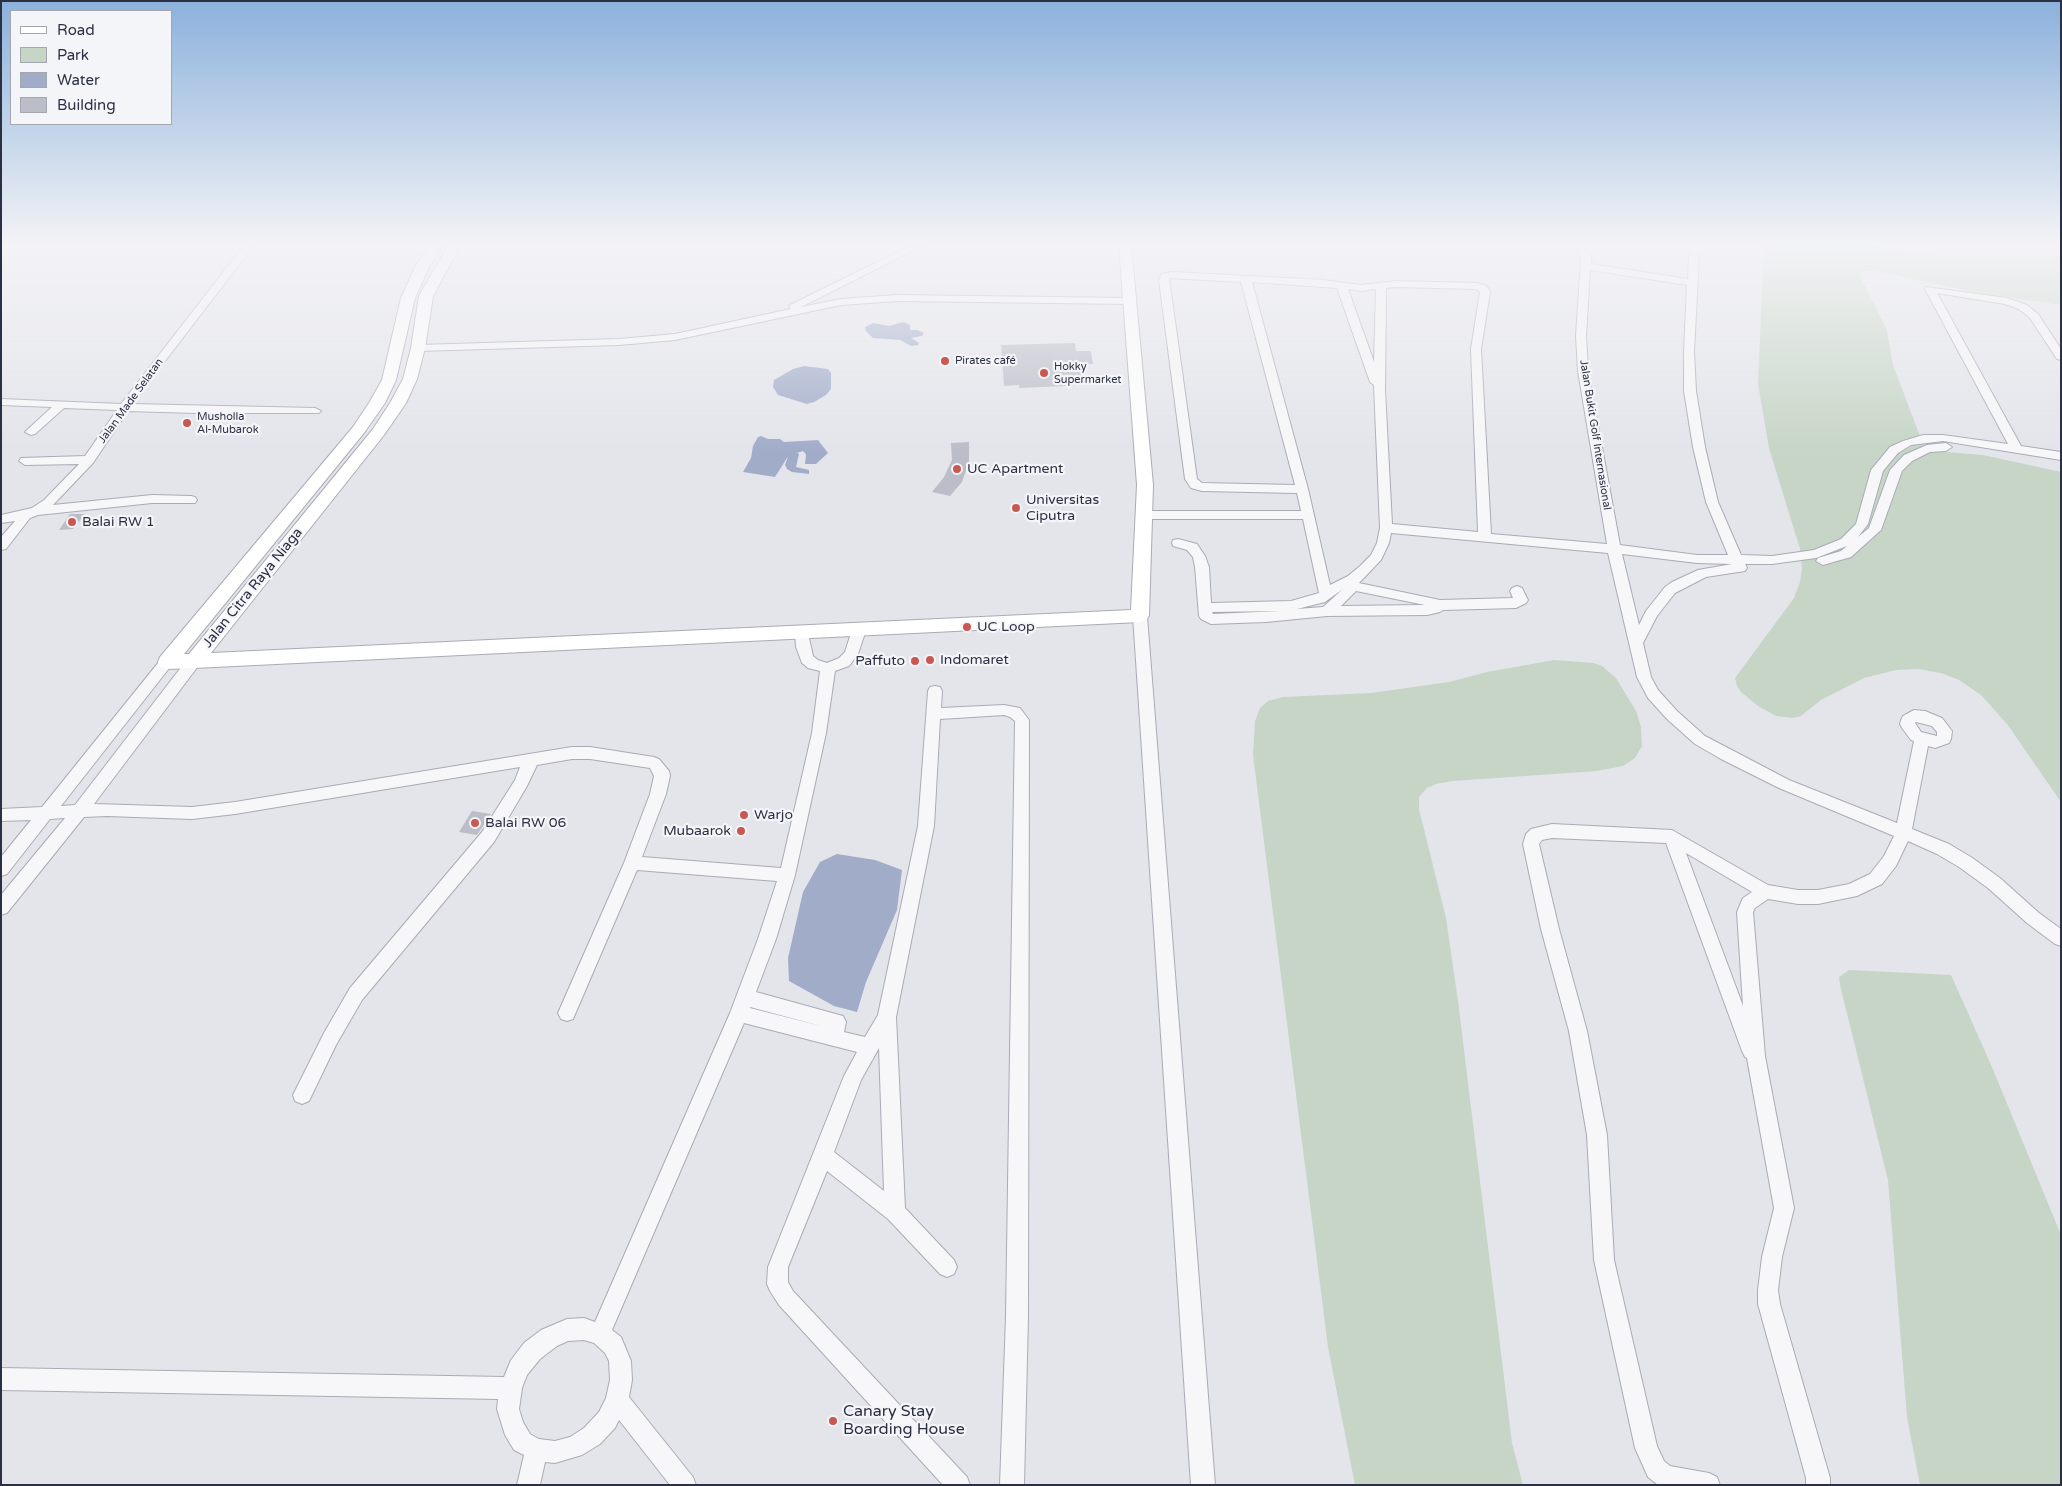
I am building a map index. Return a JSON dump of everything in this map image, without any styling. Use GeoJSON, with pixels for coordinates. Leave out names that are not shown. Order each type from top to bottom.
{"type":"FeatureCollection","features":[{"type":"Feature","properties":{"kind":"street","name":"Jalan Made Selatan"},"geometry":{"type":"LineString","coordinates":[[1,546],[31,513],[48,503],[89,460],[125,406],[196,313]]}},
{"type":"Feature","properties":{"kind":"street","name":"Jalan Citra Raya Niaga"},"geometry":{"type":"LineString","coordinates":[[1,869],[222,593],[359,430],[377,403],[389,380],[405,313]]}},
{"type":"Feature","properties":{"kind":"street","name":"Jalan Citra Raya Niaga"},"geometry":{"type":"LineString","coordinates":[[1,908],[80,811],[194,661],[379,432],[398,403],[410,379],[418,348],[422,313]]}},
{"type":"Feature","properties":{"kind":"street"},"geometry":{"type":"LineString","coordinates":[[397,349],[618,342],[675,337],[791,313]]}},
{"type":"Feature","properties":{"kind":"street"},"geometry":{"type":"LineString","coordinates":[[1131,313],[1143,451],[1146,515],[1140,616],[1203,1485]]}},
{"type":"Feature","properties":{"kind":"street"},"geometry":{"type":"LineString","coordinates":[[1169,313],[1189,474],[1195,485],[1202,487],[1302,489]]}},
{"type":"Feature","properties":{"kind":"street"},"geometry":{"type":"LineString","coordinates":[[1255,313],[1302,489],[1326,596]]}},
{"type":"Feature","properties":{"kind":"street"},"geometry":{"type":"LineString","coordinates":[[1351,313],[1379,390]]}},
{"type":"Feature","properties":{"kind":"street"},"geometry":{"type":"LineString","coordinates":[[1327,611],[1348,583],[1376,557],[1383,543],[1386,528],[1379,390],[1380,313]]}},
{"type":"Feature","properties":{"kind":"street"},"geometry":{"type":"LineString","coordinates":[[1481,313],[1476,348],[1485,538]]}},
{"type":"Feature","properties":{"kind":"street","name":"Jalan Bukit Golf Internasional"},"geometry":{"type":"LineString","coordinates":[[1582,313],[1581,336],[1583,371],[1614,549],[1644,677],[1653,694],[1672,715],[1700,740],[1784,784],[1943,850],[1965,862],[1994,883],[2033,918],[2061,938]]}},
{"type":"Feature","properties":{"kind":"street"},"geometry":{"type":"LineString","coordinates":[[1691,313],[1690,391],[1699,447],[1712,502],[1739,564]]}},
{"type":"Feature","properties":{"kind":"street"},"geometry":{"type":"LineString","coordinates":[[1943,313],[2016,448]]}},
{"type":"Feature","properties":{"kind":"street"},"geometry":{"type":"LineString","coordinates":[[2031,313],[2061,357]]}},
{"type":"Feature","properties":{"kind":"street"},"geometry":{"type":"LineString","coordinates":[[2,402],[196,410],[315,411]]}},
{"type":"Feature","properties":{"kind":"street"},"geometry":{"type":"LineString","coordinates":[[31,432],[62,405]]}},
{"type":"Feature","properties":{"kind":"street"},"geometry":{"type":"LineString","coordinates":[[1636,643],[1651,614],[1670,590],[1677,585],[1703,573],[1739,564],[1816,554],[1846,542],[1862,524],[1877,470],[1894,450],[1907,443],[1923,439],[1943,438],[2061,456]]}},
{"type":"Feature","properties":{"kind":"street"},"geometry":{"type":"LineString","coordinates":[[1386,528],[1614,549],[1739,564],[1781,566],[1820,562],[1846,554],[1875,530],[1896,470],[1908,458],[1928,449],[1958,447],[2061,464]]}},
{"type":"Feature","properties":{"kind":"street"},"geometry":{"type":"LineString","coordinates":[[25,461],[89,460]]}},
{"type":"Feature","properties":{"kind":"street"},"geometry":{"type":"LineString","coordinates":[[1,519],[31,513],[152,499],[191,500]]}},
{"type":"Feature","properties":{"kind":"street"},"geometry":{"type":"LineString","coordinates":[[1146,515],[1308,515]]}},
{"type":"Feature","properties":{"kind":"street"},"geometry":{"type":"LineString","coordinates":[[1178,543],[1192,547],[1199,556],[1204,608],[1206,616],[1211,619],[1266,617],[1327,611],[1427,610],[1435,609],[1439,606]]}},
{"type":"Feature","properties":{"kind":"street"},"geometry":{"type":"LineString","coordinates":[[1204,608],[1291,606],[1314,602],[1348,583],[1427,601],[1439,606],[1516,603],[1521,600],[1517,591]]}},
{"type":"Feature","properties":{"kind":"street"},"geometry":{"type":"LineString","coordinates":[[167,662],[1140,616]]}},
{"type":"Feature","properties":{"kind":"street"},"geometry":{"type":"LineString","coordinates":[[802,632],[803,647],[807,659],[813,664],[828,668],[844,662],[851,654],[860,630]]}},
{"type":"Feature","properties":{"kind":"street"},"geometry":{"type":"LineString","coordinates":[[600,1334],[742,1005],[788,875],[819,733],[828,668]]}},
{"type":"Feature","properties":{"kind":"street"},"geometry":{"type":"LineString","coordinates":[[895,1212],[887,1017],[926,826],[935,690]]}},
{"type":"Feature","properties":{"kind":"street"},"geometry":{"type":"LineString","coordinates":[[933,714],[1004,710],[1015,712],[1022,720],[1022,994],[1017,1316],[1012,1485]]}},
{"type":"Feature","properties":{"kind":"street"},"geometry":{"type":"LineString","coordinates":[[1709,1485],[1670,1478],[1662,1474],[1656,1469],[1646,1448],[1604,1260],[1597,1135],[1578,1031],[1550,929],[1531,844],[1532,839],[1537,834],[1552,831],[1672,837],[1765,891],[1798,897],[1818,897],[1851,891],[1876,879],[1890,861],[1903,833],[1922,739]]}},
{"type":"Feature","properties":{"kind":"street"},"geometry":{"type":"LineString","coordinates":[[1,815],[80,811],[181,814],[226,809],[572,753],[649,762],[658,766],[662,776],[658,794],[632,863],[567,1013]]}},
{"type":"Feature","properties":{"kind":"street"},"geometry":{"type":"LineString","coordinates":[[302,1094],[356,994],[488,837],[522,782],[532,760]]}},
{"type":"Feature","properties":{"kind":"street"},"geometry":{"type":"LineString","coordinates":[[1672,837],[1746,1042],[1756,1056]]}},
{"type":"Feature","properties":{"kind":"street"},"geometry":{"type":"LineString","coordinates":[[632,863],[788,875]]}},
{"type":"Feature","properties":{"kind":"street"},"geometry":{"type":"LineString","coordinates":[[1765,891],[1749,903],[1745,912],[1756,1056],[1784,1208],[1768,1278],[1769,1304],[1818,1478],[1818,1485]]}},
{"type":"Feature","properties":{"kind":"street"},"geometry":{"type":"LineString","coordinates":[[742,1005],[834,1038],[869,1047]]}},
{"type":"Feature","properties":{"kind":"street"},"geometry":{"type":"LineString","coordinates":[[887,1017],[853,1076],[824,1156],[778,1267],[777,1284],[786,1298],[958,1485]]}},
{"type":"Feature","properties":{"kind":"street"},"geometry":{"type":"LineString","coordinates":[[824,1156],[895,1212],[947,1267]]}},
{"type":"Feature","properties":{"kind":"street"},"geometry":{"type":"LineString","coordinates":[[584,1329],[600,1334],[613,1345],[620,1360],[621,1380],[617,1400],[602,1425],[592,1436],[574,1447],[555,1452],[537,1450],[522,1442],[513,1427],[508,1409],[511,1388],[519,1368],[528,1357],[548,1338],[567,1330],[584,1329]]}},
{"type":"Feature","properties":{"kind":"street"},"geometry":{"type":"LineString","coordinates":[[1,1379],[511,1388]]}},
{"type":"Feature","properties":{"kind":"street"},"geometry":{"type":"LineString","coordinates":[[617,1400],[685,1485]]}},
{"type":"Feature","properties":{"kind":"street"},"geometry":{"type":"LineString","coordinates":[[528,1485],[537,1450]]}},
{"type":"Feature","properties":{"kind":"green space"},"geometry":{"type":"Polygon","coordinates":[[[1761,313],[1879,313],[1887,330],[1893,365],[1923,444],[1935,451],[1983,455],[2061,472],[2061,802],[2007,724],[1981,695],[1959,680],[1941,673],[1918,669],[1896,670],[1864,678],[1821,700],[1801,716],[1793,718],[1776,716],[1758,706],[1741,692],[1735,678],[1794,598],[1800,582],[1802,569],[1800,549],[1769,448],[1758,384],[1761,313]]]}},
{"type":"Feature","properties":{"kind":"green space"},"geometry":{"type":"Polygon","coordinates":[[[1554,660],[1594,663],[1602,666],[1616,678],[1636,711],[1641,727],[1642,746],[1635,758],[1623,766],[1597,771],[1453,781],[1436,784],[1427,788],[1419,797],[1419,809],[1446,918],[1458,1001],[1512,1443],[1523,1485],[1355,1485],[1328,1347],[1253,755],[1255,721],[1260,708],[1268,701],[1283,697],[1371,693],[1449,682],[1487,672],[1554,660]]]}},
{"type":"Feature","properties":{"kind":"green space"},"geometry":{"type":"Polygon","coordinates":[[[1849,970],[1951,975],[1992,1067],[2061,1235],[2061,1485],[1920,1485],[1907,1417],[1888,1180],[1840,985],[1839,977],[1849,970]]]}},
{"type":"Feature","properties":{"kind":"water"},"geometry":{"type":"Polygon","coordinates":[[[903,322],[910,325],[910,330],[924,333],[922,336],[911,338],[919,343],[918,345],[911,346],[900,340],[873,338],[866,331],[865,327],[873,323],[889,326],[903,322]]]}},
{"type":"Feature","properties":{"kind":"water"},"geometry":{"type":"Polygon","coordinates":[[[804,366],[828,369],[831,373],[831,389],[826,395],[807,404],[778,395],[773,387],[774,380],[793,369],[804,366]]]}},
{"type":"Feature","properties":{"kind":"water"},"geometry":{"type":"Polygon","coordinates":[[[761,436],[768,439],[780,439],[784,442],[818,440],[828,453],[816,464],[805,464],[806,454],[803,451],[794,454],[787,458],[775,477],[743,472],[751,458],[753,446],[758,437],[761,436]]]}},
{"type":"Feature","properties":{"kind":"water"},"geometry":{"type":"Polygon","coordinates":[[[837,854],[875,860],[902,870],[897,910],[866,982],[857,1012],[834,1006],[789,981],[788,958],[803,892],[820,862],[837,854]]]}},
{"type":"Feature","properties":{"kind":"building","name":"Hokky Supermarket"},"geometry":{"type":"Polygon","coordinates":[[[1075,343],[1076,351],[1091,351],[1093,364],[1083,364],[1086,383],[1066,383],[1066,386],[1019,388],[1019,385],[1004,386],[1001,345],[1075,343]]]}},
{"type":"Feature","properties":{"kind":"building","name":"UC Apartment"},"geometry":{"type":"Polygon","coordinates":[[[969,442],[969,462],[962,482],[950,496],[932,492],[944,477],[952,460],[951,443],[969,442]]]}},
{"type":"Feature","properties":{"kind":"building","name":"Balai RW 1"},"geometry":{"type":"Polygon","coordinates":[[[70,514],[85,514],[73,529],[59,530],[70,514]]]}},
{"type":"Feature","properties":{"kind":"building","name":"Balai RW 06"},"geometry":{"type":"Polygon","coordinates":[[[472,811],[491,814],[477,835],[459,832],[472,811]]]}},
{"type":"Feature","properties":{"kind":"waterway"},"geometry":{"type":"LineString","coordinates":[[794,454],[790,465],[792,469],[805,472]]}},
{"type":"Feature","properties":{"kind":"place","name":"Pirates café"},"geometry":{"type":"Point","coordinates":[945,361]}},
{"type":"Feature","properties":{"kind":"place","name":"Hokky Supermarket"},"geometry":{"type":"Point","coordinates":[1044,373]}},
{"type":"Feature","properties":{"kind":"place","name":"Musholla Al-Mubarok"},"geometry":{"type":"Point","coordinates":[187,423]}},
{"type":"Feature","properties":{"kind":"place","name":"UC Apartment"},"geometry":{"type":"Point","coordinates":[957,469]}},
{"type":"Feature","properties":{"kind":"place","name":"Universitas Ciputra"},"geometry":{"type":"Point","coordinates":[1016,508]}},
{"type":"Feature","properties":{"kind":"place","name":"Balai RW 1"},"geometry":{"type":"Point","coordinates":[72,522]}},
{"type":"Feature","properties":{"kind":"place","name":"UC Loop"},"geometry":{"type":"Point","coordinates":[967,627]}},
{"type":"Feature","properties":{"kind":"place","name":"Indomaret"},"geometry":{"type":"Point","coordinates":[930,660]}},
{"type":"Feature","properties":{"kind":"place","name":"Paffuto"},"geometry":{"type":"Point","coordinates":[915,661]}},
{"type":"Feature","properties":{"kind":"place","name":"Warjo"},"geometry":{"type":"Point","coordinates":[744,815]}},
{"type":"Feature","properties":{"kind":"place","name":"Balai RW 06"},"geometry":{"type":"Point","coordinates":[475,823]}},
{"type":"Feature","properties":{"kind":"place","name":"Mubaarok"},"geometry":{"type":"Point","coordinates":[741,831]}},
{"type":"Feature","properties":{"kind":"place","name":"Canary Stay Boarding House"},"geometry":{"type":"Point","coordinates":[833,1421]}}]}
